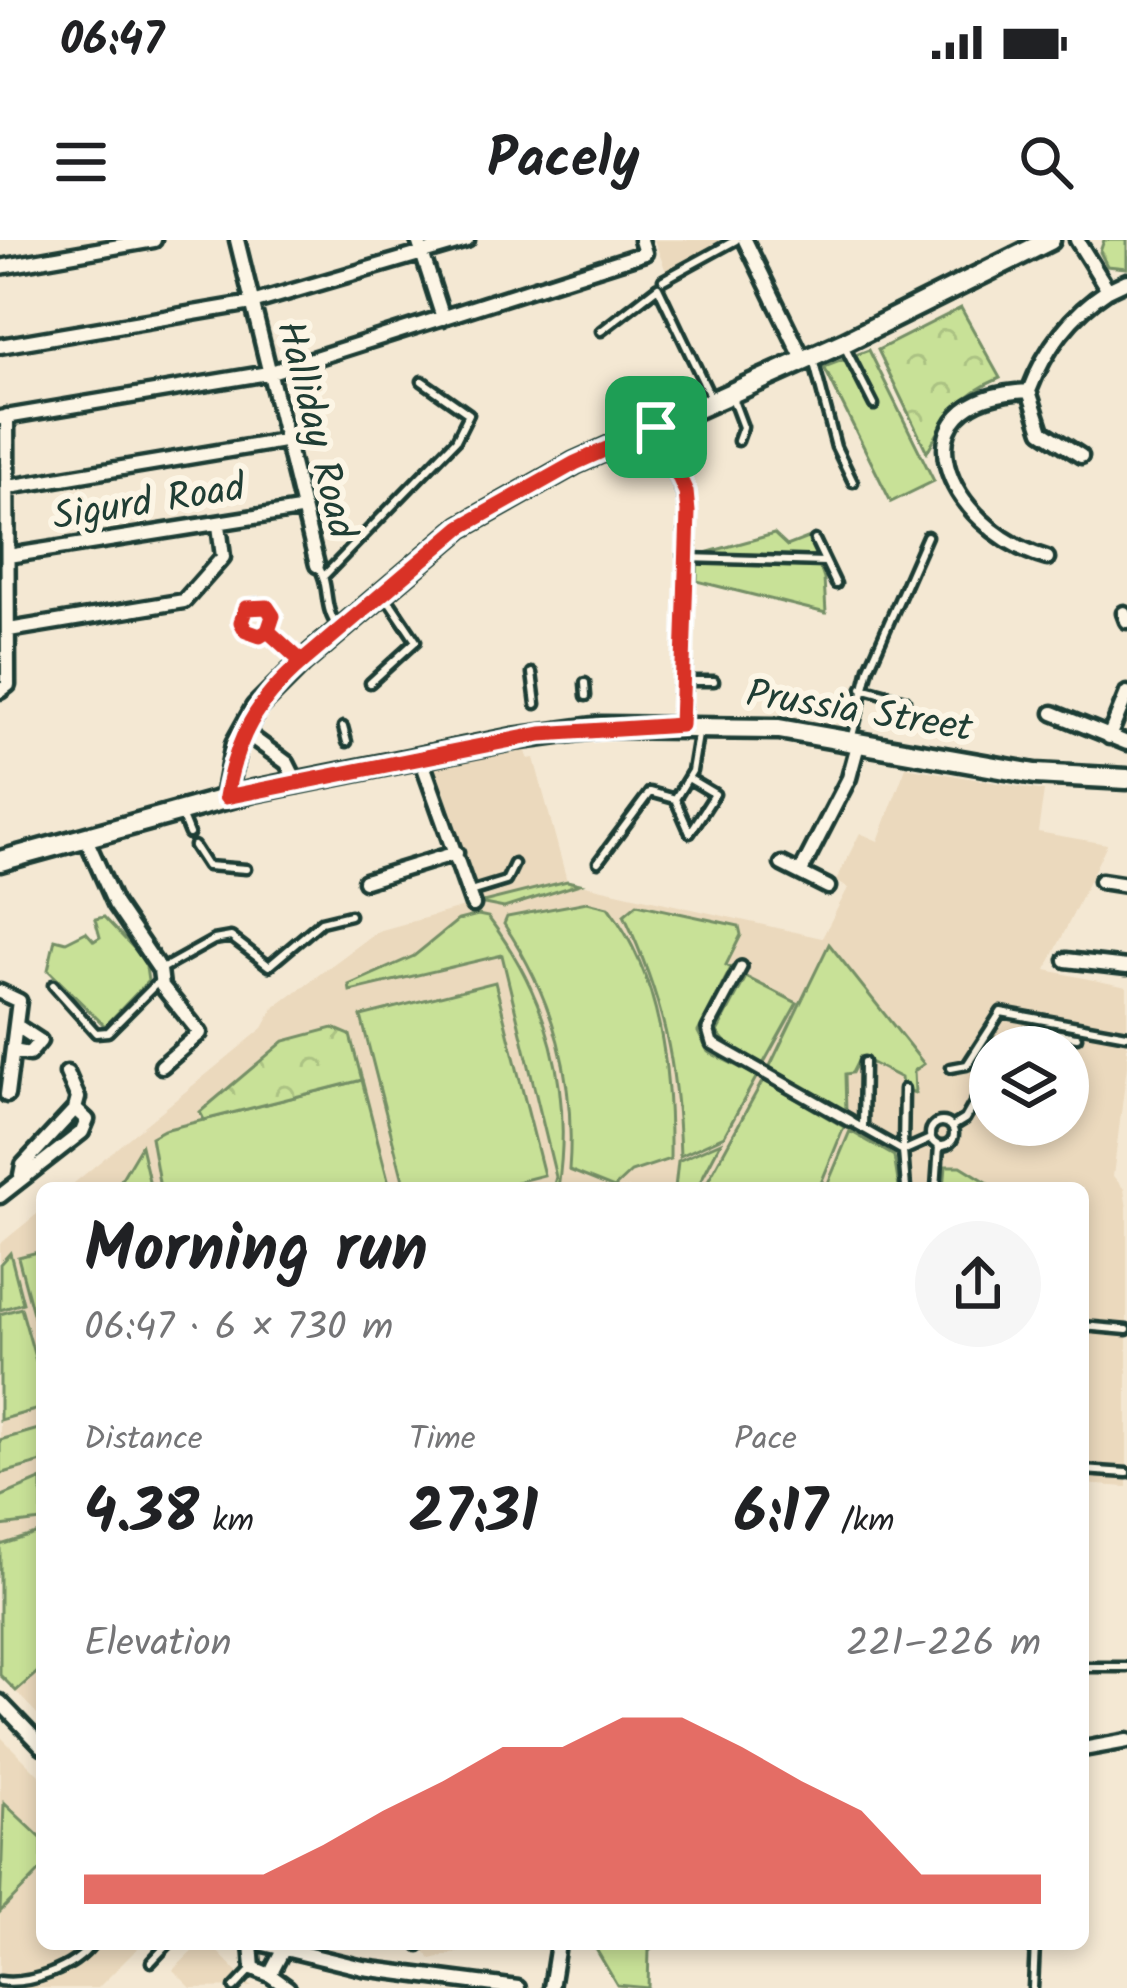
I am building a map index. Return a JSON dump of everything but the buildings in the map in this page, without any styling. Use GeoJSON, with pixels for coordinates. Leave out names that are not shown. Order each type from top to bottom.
{"type":"FeatureCollection","features":[{"type":"Feature","properties":{"kind":"main road"},"geometry":{"type":"LineString","coordinates":[[226,797],[242,730],[302,662],[479,516],[575,463],[843,343],[1050,240]]}},
{"type":"Feature","properties":{"kind":"main road","name":"Prussia Street"},"geometry":{"type":"LineString","coordinates":[[0,861],[87,841],[179,809],[298,784],[354,765],[588,721],[855,740],[1035,774],[1127,778]]}},
{"type":"Feature","properties":{"kind":"street"},"geometry":{"type":"LineString","coordinates":[[0,267],[154,240]]}},
{"type":"Feature","properties":{"kind":"street","name":"Halliday Road"},"geometry":{"type":"LineString","coordinates":[[237,240],[299,509],[321,570]]}},
{"type":"Feature","properties":{"kind":"street"},"geometry":{"type":"LineString","coordinates":[[0,346],[252,303],[420,247],[467,240]]}},
{"type":"Feature","properties":{"kind":"street"},"geometry":{"type":"LineString","coordinates":[[745,240],[807,357]]}},
{"type":"Feature","properties":{"kind":"street"},"geometry":{"type":"LineString","coordinates":[[1077,240],[1108,290]]}},
{"type":"Feature","properties":{"kind":"street"},"geometry":{"type":"LineString","coordinates":[[0,692],[8,685],[9,630],[9,487],[3,417],[268,374],[643,246]]}},
{"type":"Feature","properties":{"kind":"street"},"geometry":{"type":"LineString","coordinates":[[420,247],[443,318]]}},
{"type":"Feature","properties":{"kind":"street"},"geometry":{"type":"LineString","coordinates":[[1081,456],[1042,431],[1029,392],[1052,344],[1086,305],[1127,281]]}},
{"type":"Feature","properties":{"kind":"street"},"geometry":{"type":"LineString","coordinates":[[1029,392],[986,398],[965,410],[950,431],[943,458],[965,519],[1047,558]]}},
{"type":"Feature","properties":{"kind":"street"},"geometry":{"type":"LineString","coordinates":[[656,427],[686,492],[682,681],[690,726]]}},
{"type":"Feature","properties":{"kind":"street"},"geometry":{"type":"LineString","coordinates":[[9,487],[283,441]]}},
{"type":"Feature","properties":{"kind":"street","name":"Sigurd Road"},"geometry":{"type":"LineString","coordinates":[[8,556],[299,509]]}},
{"type":"Feature","properties":{"kind":"street"},"geometry":{"type":"LineString","coordinates":[[9,630],[184,601],[223,557],[219,525]]}},
{"type":"Feature","properties":{"kind":"street"},"geometry":{"type":"LineString","coordinates":[[1108,736],[1127,693]]}},
{"type":"Feature","properties":{"kind":"street"},"geometry":{"type":"LineString","coordinates":[[1053,713],[1127,742]]}},
{"type":"Feature","properties":{"kind":"street"},"geometry":{"type":"LineString","coordinates":[[242,730],[287,763],[298,784]]}},
{"type":"Feature","properties":{"kind":"street"},"geometry":{"type":"LineString","coordinates":[[800,873],[849,778],[855,740]]}},
{"type":"Feature","properties":{"kind":"street"},"geometry":{"type":"LineString","coordinates":[[421,756],[472,898]]}},
{"type":"Feature","properties":{"kind":"street"},"geometry":{"type":"LineString","coordinates":[[87,841],[116,904],[200,1034],[162,1066]]}},
{"type":"Feature","properties":{"kind":"street"},"geometry":{"type":"LineString","coordinates":[[365,881],[456,854]]}},
{"type":"Feature","properties":{"kind":"street"},"geometry":{"type":"LineString","coordinates":[[782,864],[828,887]]}},
{"type":"Feature","properties":{"kind":"street"},"geometry":{"type":"LineString","coordinates":[[1101,881],[1127,885]]}},
{"type":"Feature","properties":{"kind":"street"},"geometry":{"type":"LineString","coordinates":[[1066,959],[1127,968]]}},
{"type":"Feature","properties":{"kind":"street"},"geometry":{"type":"LineString","coordinates":[[741,968],[708,1029],[712,1042],[850,1121]]}},
{"type":"Feature","properties":{"kind":"street"},"geometry":{"type":"LineString","coordinates":[[0,992],[19,1001],[8,1095]]}},
{"type":"Feature","properties":{"kind":"street"},"geometry":{"type":"LineString","coordinates":[[14,1051],[29,1054],[40,1041],[17,1026]]}},
{"type":"Feature","properties":{"kind":"street"},"geometry":{"type":"LineString","coordinates":[[21,1175],[23,1165],[75,1109],[78,1098],[68,1073]]}},
{"type":"Feature","properties":{"kind":"street"},"geometry":{"type":"LineString","coordinates":[[0,1196],[21,1175],[82,1132],[87,1120],[75,1109]]}},
{"type":"Feature","properties":{"kind":"street"},"geometry":{"type":"LineString","coordinates":[[0,1702],[36,1741]]}},
{"type":"Feature","properties":{"kind":"street"},"geometry":{"type":"LineString","coordinates":[[1089,1748],[1127,1741]]}},
{"type":"Feature","properties":{"kind":"street"},"geometry":{"type":"LineString","coordinates":[[257,1988],[283,1950],[363,1968],[518,1988]]}},
{"type":"Feature","properties":{"kind":"street"},"geometry":{"type":"LineString","coordinates":[[551,1988],[556,1950]]}},
{"type":"Feature","properties":{"kind":"street"},"geometry":{"type":"LineString","coordinates":[[265,1976],[288,1988]]}},
{"type":"Feature","properties":{"kind":"lane"},"geometry":{"type":"LineString","coordinates":[[663,280],[736,240]]}},
{"type":"Feature","properties":{"kind":"lane"},"geometry":{"type":"LineString","coordinates":[[601,331],[658,287],[743,428],[738,441]]}},
{"type":"Feature","properties":{"kind":"lane"},"geometry":{"type":"LineString","coordinates":[[843,343],[874,405]]}},
{"type":"Feature","properties":{"kind":"lane"},"geometry":{"type":"LineString","coordinates":[[807,357],[836,447],[853,482]]}},
{"type":"Feature","properties":{"kind":"lane"},"geometry":{"type":"LineString","coordinates":[[340,629],[329,615],[321,570],[452,446],[469,414],[422,381]]}},
{"type":"Feature","properties":{"kind":"lane"},"geometry":{"type":"LineString","coordinates":[[855,740],[862,688],[926,536]]}},
{"type":"Feature","properties":{"kind":"lane"},"geometry":{"type":"LineString","coordinates":[[815,540],[836,584]]}},
{"type":"Feature","properties":{"kind":"lane"},"geometry":{"type":"LineString","coordinates":[[686,558],[825,562]]}},
{"type":"Feature","properties":{"kind":"lane"},"geometry":{"type":"LineString","coordinates":[[370,683],[416,641],[382,592]]}},
{"type":"Feature","properties":{"kind":"lane"},"geometry":{"type":"LineString","coordinates":[[267,607],[273,616],[268,631],[260,636],[246,631],[241,622],[246,608],[267,607]]}},
{"type":"Feature","properties":{"kind":"lane"},"geometry":{"type":"LineString","coordinates":[[268,631],[302,662]]}},
{"type":"Feature","properties":{"kind":"lane"},"geometry":{"type":"LineString","coordinates":[[532,673],[536,704]]}},
{"type":"Feature","properties":{"kind":"lane"},"geometry":{"type":"LineString","coordinates":[[682,681],[714,681]]}},
{"type":"Feature","properties":{"kind":"lane"},"geometry":{"type":"LineString","coordinates":[[585,683],[586,696]]}},
{"type":"Feature","properties":{"kind":"lane"},"geometry":{"type":"LineString","coordinates":[[862,688],[905,700]]}},
{"type":"Feature","properties":{"kind":"lane"},"geometry":{"type":"LineString","coordinates":[[675,799],[688,778],[690,726]]}},
{"type":"Feature","properties":{"kind":"lane"},"geometry":{"type":"LineString","coordinates":[[343,727],[347,742]]}},
{"type":"Feature","properties":{"kind":"lane"},"geometry":{"type":"LineString","coordinates":[[675,799],[690,833],[715,794],[688,778]]}},
{"type":"Feature","properties":{"kind":"lane"},"geometry":{"type":"LineString","coordinates":[[598,862],[650,792],[675,799]]}},
{"type":"Feature","properties":{"kind":"lane"},"geometry":{"type":"LineString","coordinates":[[179,809],[190,834]]}},
{"type":"Feature","properties":{"kind":"lane"},"geometry":{"type":"LineString","coordinates":[[194,846],[207,866],[246,869]]}},
{"type":"Feature","properties":{"kind":"lane"},"geometry":{"type":"LineString","coordinates":[[472,898],[506,881],[514,864]]}},
{"type":"Feature","properties":{"kind":"lane"},"geometry":{"type":"LineString","coordinates":[[53,985],[96,1033],[108,1032],[161,978],[214,940],[231,937],[269,966],[322,922],[350,916]]}},
{"type":"Feature","properties":{"kind":"lane"},"geometry":{"type":"LineString","coordinates":[[951,1068],[967,1065],[1001,1012],[1127,1035]]}},
{"type":"Feature","properties":{"kind":"lane"},"geometry":{"type":"LineString","coordinates":[[863,1129],[864,1062]]}},
{"type":"Feature","properties":{"kind":"lane"},"geometry":{"type":"LineString","coordinates":[[904,1090],[906,1182]]}},
{"type":"Feature","properties":{"kind":"lane"},"geometry":{"type":"LineString","coordinates":[[952,1127],[969,1112]]}},
{"type":"Feature","properties":{"kind":"lane"},"geometry":{"type":"LineString","coordinates":[[850,1121],[903,1151]]}},
{"type":"Feature","properties":{"kind":"lane"},"geometry":{"type":"LineString","coordinates":[[903,1151],[930,1139],[938,1122],[952,1127]]}},
{"type":"Feature","properties":{"kind":"lane"},"geometry":{"type":"LineString","coordinates":[[939,1146],[951,1143],[952,1127]]}},
{"type":"Feature","properties":{"kind":"lane"},"geometry":{"type":"LineString","coordinates":[[930,1139],[939,1146]]}},
{"type":"Feature","properties":{"kind":"lane"},"geometry":{"type":"LineString","coordinates":[[937,1182],[939,1146]]}},
{"type":"Feature","properties":{"kind":"lane"},"geometry":{"type":"LineString","coordinates":[[1089,1327],[1127,1330]]}},
{"type":"Feature","properties":{"kind":"lane"},"geometry":{"type":"LineString","coordinates":[[1089,1470],[1127,1473]]}},
{"type":"Feature","properties":{"kind":"lane"},"geometry":{"type":"LineString","coordinates":[[1089,1667],[1127,1667]]}},
{"type":"Feature","properties":{"kind":"lane"},"geometry":{"type":"LineString","coordinates":[[0,1981],[26,1984],[88,1950]]}},
{"type":"Feature","properties":{"kind":"lane"},"geometry":{"type":"LineString","coordinates":[[151,1962],[163,1950]]}},
{"type":"Feature","properties":{"kind":"lane"},"geometry":{"type":"LineString","coordinates":[[1033,1988],[1035,1950]]}},
{"type":"Feature","properties":{"kind":"lane"},"geometry":{"type":"LineString","coordinates":[[233,1988],[265,1976]]}},
{"type":"Feature","properties":{"kind":"shaded area"},"geometry":{"type":"Polygon","coordinates":[[[654,240],[731,240],[667,274],[654,240]]]}},
{"type":"Feature","properties":{"kind":"shaded area"},"geometry":{"type":"Polygon","coordinates":[[[525,746],[528,759],[534,758],[567,881],[822,938],[848,888],[836,881],[860,833],[878,841],[906,767],[1044,791],[1038,832],[1107,844],[1046,970],[1127,987],[1127,1066],[1113,1176],[1124,1189],[1127,1209],[1127,1487],[1089,1484],[1089,1182],[75,1182],[263,1028],[274,1008],[378,931],[479,903],[450,811],[442,813],[428,764],[525,746]]]}},
{"type":"Feature","properties":{"kind":"shaded area"},"geometry":{"type":"Polygon","coordinates":[[[36,1215],[36,1713],[0,1675],[0,1244],[36,1215]]]}},
{"type":"Feature","properties":{"kind":"shaded area"},"geometry":{"type":"Polygon","coordinates":[[[0,1736],[36,1772],[36,1950],[136,1950],[98,1988],[0,1988],[0,1736]]]}},
{"type":"Feature","properties":{"kind":"shaded area"},"geometry":{"type":"Polygon","coordinates":[[[194,1950],[216,1950],[252,1987],[191,1988],[173,1970],[194,1950]]]}},
{"type":"Feature","properties":{"kind":"shaded area"},"geometry":{"type":"Polygon","coordinates":[[[423,1950],[468,1950],[431,1959],[423,1950]]]}},
{"type":"Feature","properties":{"kind":"green space"},"geometry":{"type":"Polygon","coordinates":[[[1104,240],[1127,240],[1127,268],[1107,266],[1100,252],[1104,240]]]}},
{"type":"Feature","properties":{"kind":"green space"},"geometry":{"type":"Polygon","coordinates":[[[961,308],[1000,378],[956,408],[927,452],[878,350],[961,308]]]}},
{"type":"Feature","properties":{"kind":"green space"},"geometry":{"type":"Polygon","coordinates":[[[869,350],[934,481],[891,502],[824,367],[869,350]]]}},
{"type":"Feature","properties":{"kind":"green space"},"geometry":{"type":"Polygon","coordinates":[[[774,534],[787,546],[810,537],[824,579],[826,613],[697,581],[698,555],[774,534]]]}},
{"type":"Feature","properties":{"kind":"green space"},"geometry":{"type":"Polygon","coordinates":[[[567,881],[580,884],[504,908],[479,903],[567,881]]]}},
{"type":"Feature","properties":{"kind":"green space"},"geometry":{"type":"Polygon","coordinates":[[[587,902],[608,907],[641,964],[660,1027],[670,1159],[631,1172],[620,1182],[599,1182],[569,1170],[569,1104],[558,1041],[536,982],[504,924],[507,917],[587,902]]]}},
{"type":"Feature","properties":{"kind":"green space"},"geometry":{"type":"Polygon","coordinates":[[[637,904],[739,926],[741,935],[726,965],[731,968],[698,1032],[708,1052],[757,1076],[724,1136],[680,1156],[666,1032],[624,915],[637,904]]]}},
{"type":"Feature","properties":{"kind":"green space"},"geometry":{"type":"Polygon","coordinates":[[[104,917],[145,960],[148,981],[105,1026],[48,970],[55,939],[66,942],[86,932],[94,941],[100,937],[95,919],[104,917]]]}},
{"type":"Feature","properties":{"kind":"green space"},"geometry":{"type":"Polygon","coordinates":[[[488,917],[509,947],[540,1012],[551,1045],[562,1115],[559,1182],[555,1182],[502,955],[350,991],[349,985],[414,956],[458,920],[488,917]]]}},
{"type":"Feature","properties":{"kind":"green space"},"geometry":{"type":"Polygon","coordinates":[[[829,944],[924,1064],[914,1071],[915,1093],[902,1088],[901,1078],[860,1057],[852,1073],[845,1074],[846,1112],[768,1070],[829,944]]]}},
{"type":"Feature","properties":{"kind":"green space"},"geometry":{"type":"Polygon","coordinates":[[[746,977],[797,1003],[762,1066],[732,1050],[717,1032],[746,977]]]}},
{"type":"Feature","properties":{"kind":"green space"},"geometry":{"type":"Polygon","coordinates":[[[495,982],[544,1175],[517,1182],[403,1182],[361,1016],[495,982]]]}},
{"type":"Feature","properties":{"kind":"green space"},"geometry":{"type":"Polygon","coordinates":[[[333,1028],[350,1035],[362,1080],[204,1120],[200,1112],[284,1041],[333,1028]]]}},
{"type":"Feature","properties":{"kind":"green space"},"geometry":{"type":"Polygon","coordinates":[[[362,1080],[388,1182],[159,1182],[151,1137],[362,1080]]]}},
{"type":"Feature","properties":{"kind":"green space"},"geometry":{"type":"Polygon","coordinates":[[[763,1080],[844,1127],[821,1182],[707,1182],[763,1080]]]}},
{"type":"Feature","properties":{"kind":"green space"},"geometry":{"type":"Polygon","coordinates":[[[850,1131],[894,1156],[898,1182],[829,1182],[850,1131]]]}},
{"type":"Feature","properties":{"kind":"green space"},"geometry":{"type":"Polygon","coordinates":[[[721,1142],[700,1182],[676,1182],[678,1161],[721,1142]]]}},
{"type":"Feature","properties":{"kind":"green space"},"geometry":{"type":"Polygon","coordinates":[[[141,1146],[149,1182],[120,1182],[141,1146]]]}},
{"type":"Feature","properties":{"kind":"green space"},"geometry":{"type":"Polygon","coordinates":[[[946,1166],[961,1166],[987,1182],[945,1182],[946,1166]]]}},
{"type":"Feature","properties":{"kind":"green space"},"geometry":{"type":"Polygon","coordinates":[[[36,1252],[36,1324],[18,1257],[36,1252]]]}},
{"type":"Feature","properties":{"kind":"green space"},"geometry":{"type":"Polygon","coordinates":[[[10,1253],[23,1303],[0,1310],[0,1264],[10,1253]]]}},
{"type":"Feature","properties":{"kind":"green space"},"geometry":{"type":"Polygon","coordinates":[[[21,1308],[36,1361],[36,1410],[0,1420],[0,1314],[21,1308]]]}},
{"type":"Feature","properties":{"kind":"green space"},"geometry":{"type":"Polygon","coordinates":[[[36,1430],[36,1464],[0,1474],[0,1440],[36,1430]]]}},
{"type":"Feature","properties":{"kind":"green space"},"geometry":{"type":"Polygon","coordinates":[[[36,1482],[36,1522],[0,1526],[0,1497],[36,1482]]]}},
{"type":"Feature","properties":{"kind":"green space"},"geometry":{"type":"Polygon","coordinates":[[[36,1534],[36,1673],[16,1691],[0,1675],[0,1545],[36,1534]]]}},
{"type":"Feature","properties":{"kind":"green space"},"geometry":{"type":"Polygon","coordinates":[[[4,1803],[36,1833],[36,1875],[0,1912],[4,1803]]]}},
{"type":"Feature","properties":{"kind":"green space"},"geometry":{"type":"Polygon","coordinates":[[[597,1950],[649,1950],[648,1988],[617,1985],[597,1950]]]}},
{"type":"Feature","properties":{"kind":"route"},"geometry":{"type":"LineString","coordinates":[[656,427],[575,463],[461,527],[302,662],[268,631],[260,636],[246,631],[241,622],[246,608],[267,607],[273,616],[268,631],[290,651],[302,662],[248,719],[236,744],[226,797],[541,734],[681,725],[688,512],[686,492],[656,427]]}}]}
